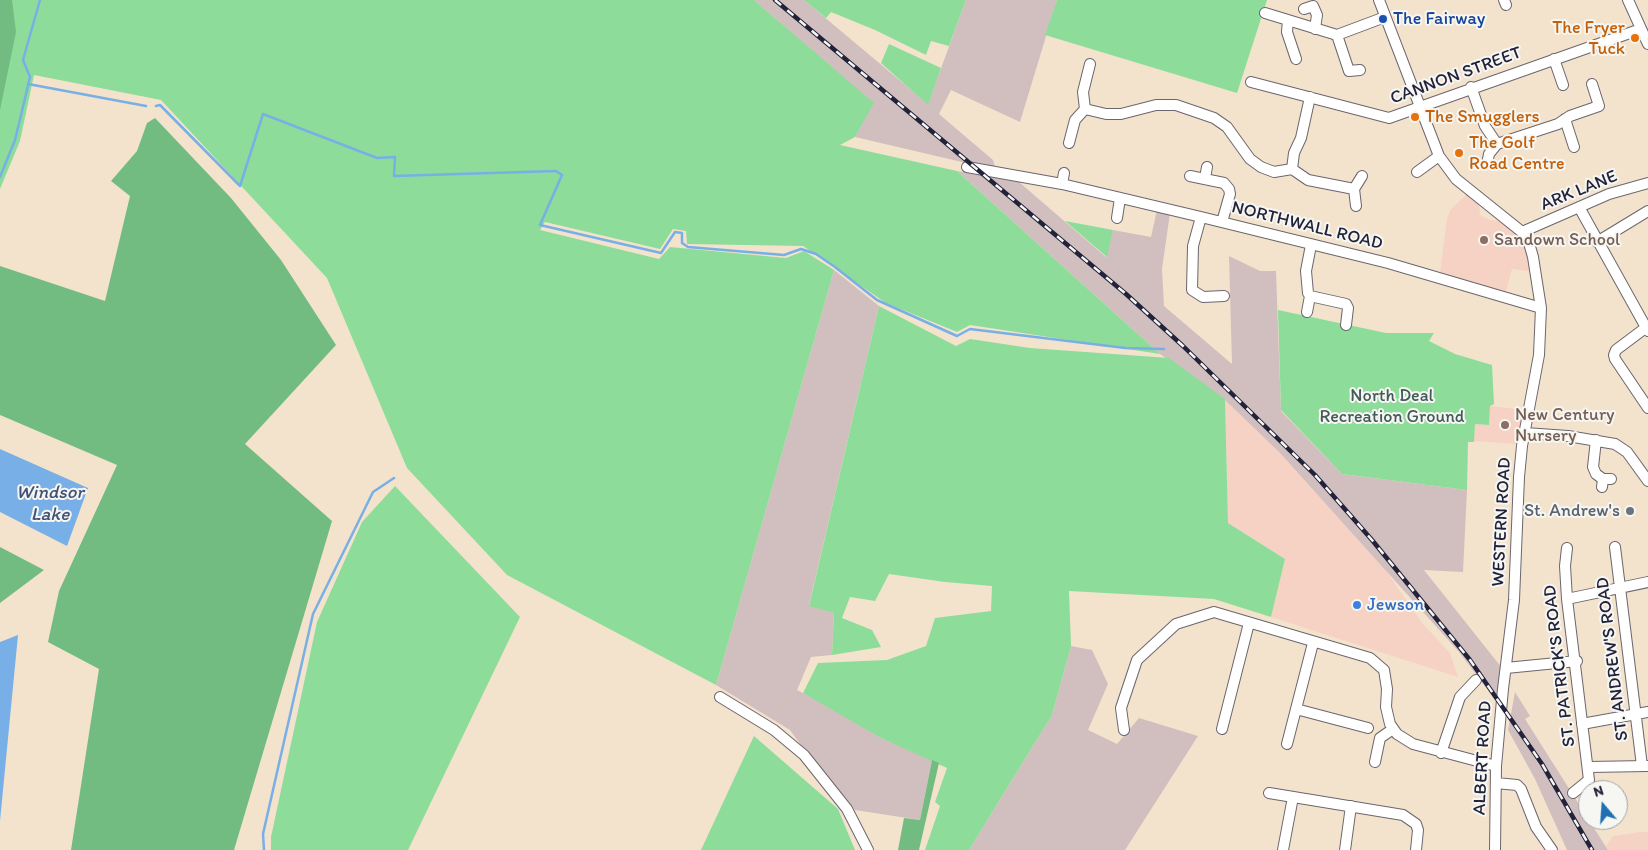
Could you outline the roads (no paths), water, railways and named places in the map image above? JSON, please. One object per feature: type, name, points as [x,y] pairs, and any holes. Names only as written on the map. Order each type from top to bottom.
[{"type":"street","points":[[1379,0],[1439,156],[1456,179],[1522,232]]},
{"type":"street","points":[[1628,0],[1648,44]]},
{"type":"street","points":[[1304,10],[1313,6],[1317,15],[1315,29]]},
{"type":"street","points":[[1265,13],[1337,35],[1385,17]]},
{"type":"street","points":[[1288,20],[1286,32],[1296,59]]},
{"type":"street","name":"CANNON STREET","points":[[1251,82],[1389,118],[1471,87],[1641,29]]},
{"type":"street","points":[[1337,35],[1349,71],[1360,70]]},
{"type":"street","points":[[1554,59],[1563,85]]},
{"type":"street","points":[[1073,137],[1075,120],[1084,109],[1085,70]]},
{"type":"street","points":[[1488,159],[1489,154],[1497,144],[1600,106],[1592,84]]},
{"type":"street","points":[[1471,87],[1484,126],[1497,144]]},
{"type":"street","points":[[1292,169],[1294,153],[1301,138],[1310,97]]},
{"type":"street","points":[[1084,109],[1106,114],[1121,114],[1155,101],[1176,105],[1214,118],[1227,127],[1250,159],[1261,166],[1274,172],[1292,169],[1308,180],[1354,189]]},
{"type":"street","points":[[1565,119],[1574,147]]},
{"type":"street","points":[[1417,172],[1439,156]]},
{"type":"street","name":"NORTHWALL ROAD","points":[[967,167],[1063,179],[1120,198],[1201,216],[1388,263],[1542,308]]},
{"type":"street","points":[[1205,178],[1207,167]]},
{"type":"street","points":[[1190,176],[1224,183],[1229,189],[1230,194],[1222,222]]},
{"type":"street","points":[[1356,206],[1354,189],[1362,176]]},
{"type":"street","name":"ARK LANE","points":[[1522,232],[1609,194],[1648,183]]},
{"type":"street","points":[[1117,218],[1120,198]]},
{"type":"street","points":[[1579,207],[1647,328],[1616,350],[1615,359],[1648,408]]},
{"type":"street","points":[[1598,242],[1648,211]]},
{"type":"street","points":[[1201,216],[1193,246],[1192,290],[1203,297],[1224,296]]},
{"type":"street","name":"WESTERN ROAD","points":[[1506,668],[1514,600],[1519,477],[1539,355],[1542,308],[1533,257],[1529,243],[1522,232]]},
{"type":"street","points":[[1307,312],[1310,296],[1306,271],[1311,245]]},
{"type":"street","points":[[1310,296],[1346,304],[1348,308],[1346,325]]},
{"type":"street","points":[[1525,433],[1596,440],[1616,444],[1627,452],[1648,481]]},
{"type":"street","points":[[1596,440],[1593,467],[1596,474],[1605,482]]},
{"type":"street","name":"ST. ANDREW'S ROAD","points":[[1616,547],[1636,714],[1645,766]]},
{"type":"street","name":"ST. PATRICK'S ROAD","points":[[1567,548],[1565,566],[1567,599],[1577,661],[1582,724],[1589,767],[1589,780],[1573,793]]},
{"type":"street","points":[[1567,599],[1648,582]]},
{"type":"street","points":[[1124,730],[1121,708],[1137,660],[1176,624],[1214,612],[1313,643],[1370,658],[1384,670],[1387,689],[1386,707],[1396,734],[1413,744],[1441,753],[1496,766]]},
{"type":"street","points":[[1222,729],[1249,623]]},
{"type":"street","points":[[1287,744],[1313,643]]},
{"type":"street","points":[[1506,668],[1577,661]]},
{"type":"street","name":"ALBERT ROAD","points":[[1495,850],[1496,766],[1506,668]]},
{"type":"street","points":[[1441,753],[1460,697],[1476,680]]},
{"type":"street","points":[[720,697],[774,730],[804,755],[847,809],[868,850]]},
{"type":"street","points":[[1296,709],[1368,728]]},
{"type":"street","points":[[1582,724],[1648,712]]},
{"type":"street","points":[[1375,762],[1380,738],[1393,729]]},
{"type":"street","points":[[1589,767],[1645,766]]},
{"type":"street","points":[[1496,783],[1509,783],[1520,789],[1536,827],[1552,850]]},
{"type":"street","points":[[1269,793],[1403,814],[1412,819],[1418,830],[1416,850]]},
{"type":"street","points":[[1283,850],[1293,797]]},
{"type":"street","points":[[1345,850],[1351,806]]},
{"type":"water","name":"Windsor Lake","points":[[0,449],[88,488],[67,546],[0,512]]},
{"type":"water","points":[[18,635],[0,821],[0,642]]},
{"type":"waterway","points":[[0,177],[15,140],[30,77],[23,60],[40,0]]},
{"type":"waterway","points":[[28,84],[146,106]]},
{"type":"waterway","points":[[156,106],[160,105],[240,186],[263,114],[377,158],[395,157],[394,176],[556,171],[562,175],[540,225],[661,253],[675,232],[682,233],[682,243],[688,247],[784,255],[801,249],[816,254],[877,300],[957,336],[970,329],[1125,348],[1164,349]]},
{"type":"waterway","points":[[264,850],[263,834],[313,614],[373,492],[394,478]]},
{"type":"railway","points":[[775,0],[1126,294],[1183,346],[1315,475],[1372,540],[1470,660],[1542,764],[1592,850]]},
{"type":"place","name":"The Fairway","points":[[1383,19]]},
{"type":"place","name":"The Fryer Tuck","points":[[1635,38]]},
{"type":"place","name":"The Smugglers","points":[[1415,117]]},
{"type":"place","name":"The Golf Road Centre","points":[[1459,153]]},
{"type":"place","name":"Sandown School","points":[[1484,240]]},
{"type":"place","name":"New Century Nursery","points":[[1505,425]]},
{"type":"place","name":"St. Andrew's","points":[[1630,511]]},
{"type":"place","name":"Jewson","points":[[1357,605]]},
{"type":"park label","name":"North Deal Recreation Ground","points":[[1392,406]]}]
